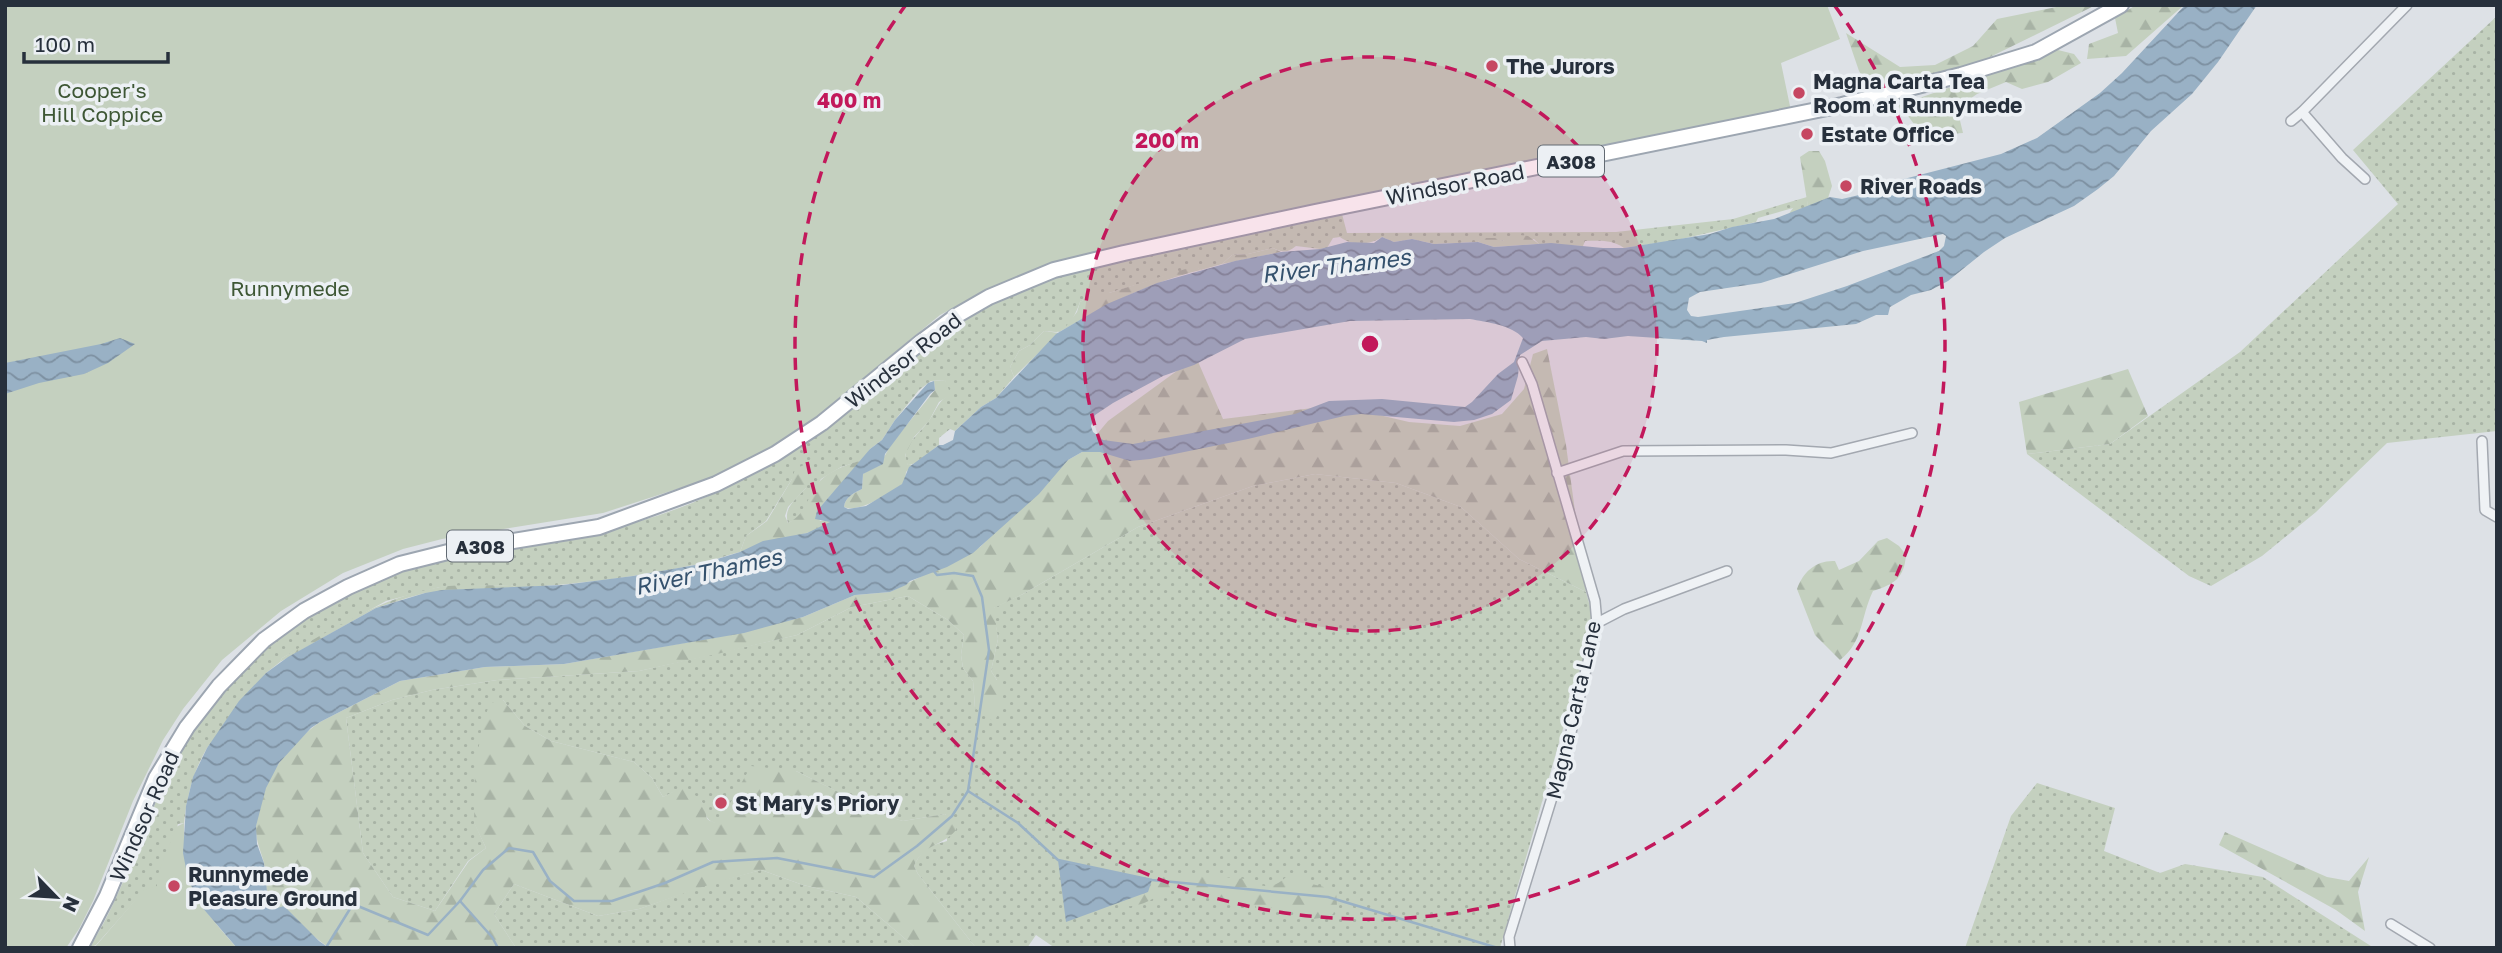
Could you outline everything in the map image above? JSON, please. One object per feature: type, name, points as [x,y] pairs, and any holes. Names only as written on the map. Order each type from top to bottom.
[{"type":"main road","name":"Windsor Road","points":[[80,948],[107,896],[156,778],[187,727],[219,686],[264,640],[304,611],[348,587],[400,564],[426,557],[599,527],[716,484],[775,454],[822,422],[956,316],[999,292],[1054,270],[1303,214],[1842,105],[1961,75],[2036,52],[2121,5]]},
{"type":"street","points":[[2291,121],[2407,5]]},
{"type":"street","points":[[2302,112],[2342,158],[2365,179]]},
{"type":"street","name":"Magna Carta Lane","points":[[1510,948],[1509,937],[1567,750],[1597,623],[1595,601],[1532,384],[1522,362]]},
{"type":"street","points":[[1557,473],[1623,451],[1786,450],[1831,453],[1912,433]]},
{"type":"street","points":[[2482,441],[2485,510],[2497,517]]},
{"type":"street","points":[[1597,623],[1624,609],[1727,571]]},
{"type":"street","points":[[2390,924],[2430,948]]},
{"type":"green space","name":"Runnymede","points":[[5,5],[1827,5],[1840,39],[1781,63],[1791,111],[1046,265],[991,288],[940,315],[809,423],[756,456],[708,479],[603,513],[442,539],[403,549],[343,573],[281,611],[222,660],[183,709],[163,740],[133,801],[93,901],[66,948],[5,948]]},
{"type":"green space","points":[[2066,5],[2096,5],[1986,59],[1872,93],[1859,71],[1846,33],[1900,67],[1935,65],[1973,46],[1997,19]]},
{"type":"green space","points":[[2136,5],[2184,5],[2126,56],[2087,59],[2089,44],[2118,33],[2115,18]]},
{"type":"green space","points":[[2497,16],[2497,431],[2387,443],[2316,512],[2262,556],[2211,586],[2189,576],[2027,454],[2110,444],[2240,352],[2398,204],[2353,150]]},
{"type":"green space","points":[[2058,50],[2074,54],[2081,63],[2048,82],[2022,89],[2006,82],[1977,94],[1957,108],[1963,133],[1923,136],[1908,116],[1901,113],[1899,105]]},
{"type":"green space","points":[[1809,151],[1819,151],[1825,161],[1832,186],[1828,198],[1808,207],[1800,157]]},
{"type":"green space","points":[[1807,197],[1808,207],[1788,215],[1793,208],[1758,218],[1756,222],[1677,240],[1624,248],[1600,241],[1585,241],[1583,246],[1539,244],[1534,239],[1508,241],[1488,238],[1478,242],[1434,244],[1412,239],[1394,242],[1382,237],[1361,243],[1340,237],[1333,238],[1327,248],[1296,246],[1285,252],[1273,248],[1232,255],[1222,264],[1201,270],[1195,267],[1109,293],[1095,294],[1080,302],[1073,318],[1064,329],[1058,332],[1044,331],[1030,345],[1019,351],[1010,367],[1014,377],[996,398],[981,407],[955,431],[950,429],[939,438],[939,445],[921,460],[908,465],[908,448],[947,396],[945,380],[931,381],[919,390],[882,440],[870,449],[863,460],[841,467],[821,479],[799,518],[788,523],[789,508],[806,488],[792,479],[766,521],[746,536],[740,552],[699,564],[631,576],[517,588],[511,585],[440,587],[386,601],[282,658],[266,673],[202,757],[191,784],[184,823],[178,824],[157,887],[144,891],[96,945],[90,947],[119,891],[169,773],[201,718],[247,665],[304,619],[368,583],[434,560],[615,528],[703,499],[815,437],[949,329],[977,311],[1023,289],[1086,266],[1342,214],[1347,233],[1616,232],[1733,219]]},
{"type":"green space","points":[[1520,235],[1528,236],[1539,244],[1494,247],[1478,242],[1483,238],[1503,241]]},
{"type":"green space","points":[[1273,248],[1281,252],[1222,264],[1232,255]]},
{"type":"green space","points":[[1195,266],[1201,270],[1130,295],[1063,330],[1077,312],[1080,302],[1095,293],[1109,293]]},
{"type":"green space","points":[[1044,331],[1059,333],[1014,377],[1010,367],[1019,351],[1030,345]]},
{"type":"green space","points":[[1547,349],[1566,445],[1586,592],[1519,559],[1461,507],[1396,483],[1315,474],[1253,486],[1138,527],[994,608],[998,639],[991,671],[1000,685],[1003,702],[994,722],[975,708],[973,681],[963,668],[961,655],[964,635],[948,620],[908,596],[852,607],[797,635],[639,671],[497,680],[432,690],[392,700],[346,718],[363,853],[393,897],[435,911],[469,861],[486,848],[474,823],[475,773],[482,725],[490,703],[503,700],[525,726],[551,741],[634,762],[652,778],[663,797],[682,787],[688,790],[702,802],[709,821],[719,823],[751,766],[796,771],[889,817],[903,821],[945,814],[956,819],[956,830],[923,853],[914,866],[976,948],[916,948],[856,897],[803,885],[761,870],[639,909],[598,916],[514,884],[494,914],[516,948],[329,948],[268,901],[265,868],[257,841],[256,826],[262,796],[276,767],[296,742],[320,722],[400,681],[485,667],[564,664],[718,637],[803,617],[855,595],[890,592],[980,547],[1068,460],[1082,452],[1108,421],[1196,357],[1223,419],[1337,405],[1409,422],[1460,426],[1502,414],[1524,389],[1533,354]]},
{"type":"green space","points":[[2128,369],[2148,416],[2110,444],[2027,454],[2019,402]]},
{"type":"green space","points":[[945,380],[949,390],[947,397],[939,402],[929,421],[914,437],[905,455],[908,465],[913,465],[906,472],[905,482],[866,505],[844,507],[848,498],[862,489],[863,474],[879,466],[892,443],[935,390],[934,381]]},
{"type":"green space","points":[[863,460],[817,511],[820,521],[828,520],[830,523],[817,530],[740,552],[746,536],[767,521],[795,469],[804,465],[814,469],[806,488],[788,507],[785,516],[788,523],[800,514],[813,490],[826,475]]},
{"type":"green space","points":[[1315,474],[1396,483],[1461,507],[1519,559],[1586,592],[1594,621],[1500,948],[1055,948],[1036,935],[1027,948],[976,948],[914,866],[927,849],[947,841],[946,814],[903,821],[888,817],[796,771],[719,824],[714,823],[705,814],[702,802],[682,788],[663,797],[652,778],[634,762],[551,741],[525,726],[503,700],[474,822],[486,848],[468,861],[435,911],[393,897],[363,853],[346,718],[392,700],[432,690],[497,680],[639,671],[797,635],[852,607],[908,596],[948,620],[964,635],[961,655],[963,668],[973,681],[975,708],[997,680],[991,671],[998,639],[993,608],[1023,594],[1138,527],[1253,486]]},
{"type":"green space","points":[[1887,538],[1906,555],[1903,570],[1892,583],[1873,591],[1858,637],[1840,660],[1815,635],[1797,589],[1803,577],[1816,565],[1835,561],[1839,570],[1859,561],[1878,541]]},
{"type":"green space","points":[[511,585],[517,588],[425,593],[376,608],[280,662],[282,658],[339,625],[378,606],[398,598],[440,587]]},
{"type":"green space","points":[[2037,783],[2115,808],[2104,851],[2160,873],[2185,864],[2263,877],[2374,948],[1965,948],[2011,816]]},
{"type":"green space","name":"Runnymede Pleasure Ground","points":[[184,823],[186,863],[195,892],[202,905],[237,948],[94,948],[144,890],[157,886],[157,877],[176,827]]},
{"type":"green space","points":[[2225,832],[2327,877],[2349,881],[2369,857],[2358,892],[2365,931],[2336,910],[2219,845]]},
{"type":"green space","points":[[761,870],[803,885],[856,897],[916,948],[516,948],[494,914],[514,884],[598,916],[639,909],[711,883]]},
{"type":"green space","points":[[1171,873],[1247,879],[1258,885],[1269,886],[1288,875],[1301,875],[1308,883],[1336,890],[1337,906],[1333,914],[1312,919],[1283,908],[1274,907],[1258,912],[1255,905],[1221,899],[1216,901],[1210,893],[1181,890],[1166,892],[1141,904],[1125,906],[1123,901],[1148,892],[1155,875]]},
{"type":"water","name":"River Thames","points":[[2185,5],[2257,5],[2218,62],[2192,94],[2151,131],[2114,176],[2074,206],[2005,238],[1948,281],[1931,290],[1911,295],[1890,307],[1888,315],[1876,315],[1856,324],[1724,337],[1707,340],[1707,343],[1628,336],[1542,341],[1520,355],[1518,376],[1511,400],[1492,414],[1474,420],[1454,422],[1361,414],[1150,459],[1130,461],[1100,452],[1082,452],[1068,460],[1039,494],[973,553],[890,592],[855,595],[803,617],[744,633],[564,664],[485,667],[400,681],[320,722],[311,728],[279,763],[266,788],[256,826],[268,901],[277,908],[284,906],[329,948],[237,948],[201,906],[188,879],[183,853],[186,806],[193,777],[207,748],[239,701],[266,673],[288,657],[376,608],[442,590],[563,585],[633,576],[701,564],[740,552],[763,541],[807,533],[830,522],[815,519],[817,511],[870,449],[882,440],[895,420],[928,383],[934,381],[935,390],[885,454],[883,464],[863,474],[862,489],[848,498],[844,507],[848,509],[866,506],[902,484],[909,467],[939,445],[953,440],[955,431],[981,407],[996,398],[1056,334],[1107,304],[1157,283],[1235,261],[1281,252],[1320,249],[1347,242],[1374,243],[1382,237],[1394,242],[1412,239],[1434,244],[1478,242],[1494,247],[1551,243],[1624,248],[1710,234],[1774,219],[1830,197],[1842,199],[1893,187],[1894,182],[1900,180],[2001,154],[2037,138],[2100,93]],"holes":[[[1943,234],[1946,236],[1944,246],[1939,251],[1795,303],[1698,317],[1691,316],[1687,310],[1689,298],[1700,292],[1761,283],[1863,251]],[[1470,319],[1506,327],[1523,338],[1514,362],[1465,407],[1382,399],[1329,401],[1295,414],[1133,444],[1103,440],[1093,432],[1091,426],[1095,415],[1113,403],[1163,376],[1194,365],[1245,339],[1350,321]]]},
{"type":"water","points":[[120,338],[135,344],[108,363],[84,374],[39,383],[5,394],[5,363]]},
{"type":"water","points":[[1058,860],[1152,880],[1148,892],[1066,922]]},
{"type":"waterway","points":[[933,570],[937,575],[954,573],[973,576],[982,597],[989,650],[968,791],[1018,823],[1058,860],[1152,880],[1328,897],[1498,948]]},
{"type":"waterway","points":[[327,946],[353,904],[428,935],[460,901],[483,870],[509,848],[533,852],[550,881],[574,901],[612,901],[665,883],[713,862],[777,858],[874,877],[952,816],[968,791]]},
{"type":"waterway","points":[[460,901],[492,937],[498,948]]},
{"type":"place","name":"The Jurors","points":[[1492,66]]},
{"type":"place","name":"Magna Carta Tea Room at Runnymede","points":[[1799,93]]},
{"type":"place","name":"Estate Office","points":[[1807,134]]},
{"type":"place","name":"River Roads","points":[[1846,186]]},
{"type":"place","name":"St Mary's Priory","points":[[721,803]]},
{"type":"place","name":"Runnymede Pleasure Ground","points":[[174,886]]},
{"type":"park label","name":"Cooper's Hill Coppice","points":[[102,102]]}]
